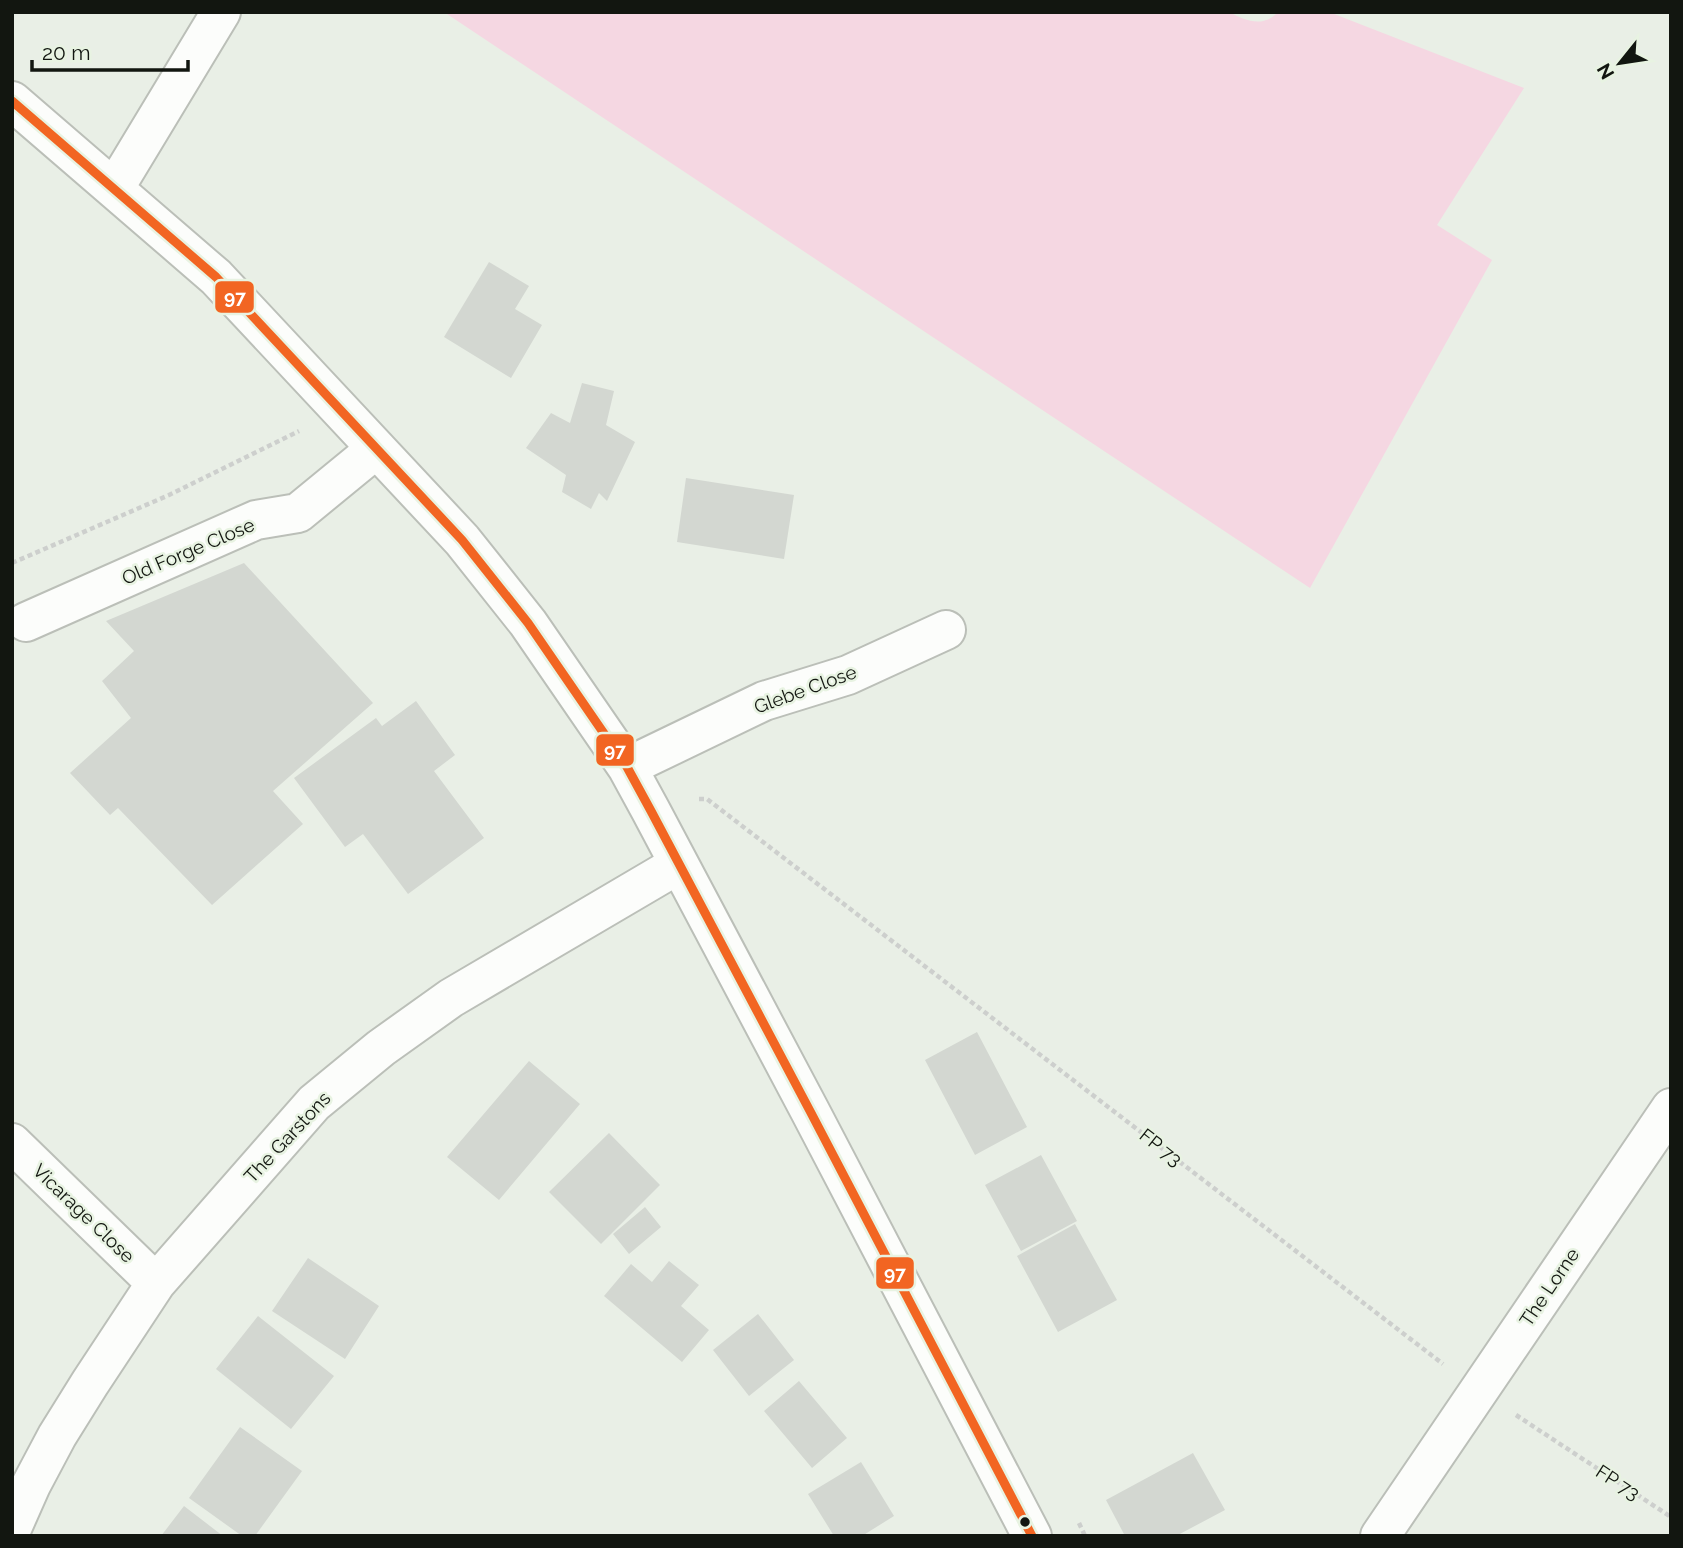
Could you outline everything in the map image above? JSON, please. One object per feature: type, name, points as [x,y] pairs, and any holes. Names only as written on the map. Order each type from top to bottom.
[{"type":"street","points":[[114,189],[221,12]]},
{"type":"street","points":[[12,101],[216,277],[462,540],[528,623],[627,768],[651,811],[1032,1536]]},
{"type":"street","name":"Old Forge Close","points":[[26,622],[256,520],[298,513],[376,449]]},
{"type":"street","name":"Glebe Close","points":[[627,768],[764,701],[848,675],[946,630]]},
{"type":"street","name":"The Garstons","points":[[12,1528],[57,1436],[156,1283],[314,1103],[381,1048],[451,998],[679,864]]},
{"type":"street","name":"The Lorne","points":[[1380,1536],[1671,1108]]},
{"type":"street","name":"Vicarage Close","points":[[12,1143],[156,1283]]},
{"type":"path","points":[[12,563],[169,495],[341,411]]},
{"type":"path","name":"FP 73","points":[[651,811],[677,800],[707,799],[1479,1391],[1671,1517]]},
{"type":"shaded area","points":[[444,12],[1229,12],[1248,20],[1260,21],[1278,12],[1329,12],[1524,88],[1437,225],[1492,260],[1310,588]]},
{"type":"building","points":[[489,262],[529,286],[515,309],[542,325],[511,378],[444,337]]},
{"type":"building","points":[[582,383],[614,391],[606,425],[635,442],[607,501],[599,493],[591,509],[562,492],[566,475],[526,448],[551,413],[570,423]]},
{"type":"building","points":[[686,478],[794,495],[784,559],[677,542]]},
{"type":"building","points":[[244,563],[373,703],[273,791],[303,824],[212,905],[118,808],[110,815],[70,773],[131,718],[102,681],[134,651],[106,621]]},
{"type":"building","points":[[416,701],[455,755],[434,771],[484,838],[408,894],[363,834],[345,847],[294,778],[376,718],[382,726]]},
{"type":"building","points":[[977,1032],[1027,1127],[975,1155],[925,1060]]},
{"type":"building","points":[[529,1061],[580,1104],[499,1200],[447,1157]]},
{"type":"building","points":[[609,1133],[660,1185],[601,1244],[549,1192]]},
{"type":"building","points":[[1041,1155],[1077,1221],[1021,1251],[985,1185]]},
{"type":"building","points":[[645,1207],[661,1227],[629,1254],[613,1234]]},
{"type":"building","points":[[1075,1224],[1117,1300],[1058,1332],[1017,1256]]},
{"type":"building","points":[[308,1258],[379,1306],[345,1359],[272,1311]]},
{"type":"building","points":[[669,1261],[699,1285],[681,1306],[709,1330],[682,1362],[604,1296],[631,1264],[652,1282]]},
{"type":"building","points":[[758,1314],[794,1360],[749,1396],[713,1350]]},
{"type":"building","points":[[258,1316],[334,1376],[291,1429],[216,1369]]},
{"type":"building","points":[[799,1381],[847,1438],[812,1468],[764,1411]]},
{"type":"building","points":[[240,1427],[302,1471],[255,1536],[242,1536],[189,1498]]},
{"type":"building","points":[[1193,1453],[1225,1510],[1176,1536],[1125,1536],[1106,1500]]},
{"type":"building","points":[[861,1462],[894,1516],[862,1536],[834,1536],[808,1494]]},
{"type":"building","points":[[184,1506],[223,1536],[161,1536]]},
{"type":"transit line","name":"97","points":[[12,101],[216,277],[462,540],[528,623],[627,767],[1032,1536]]}]
